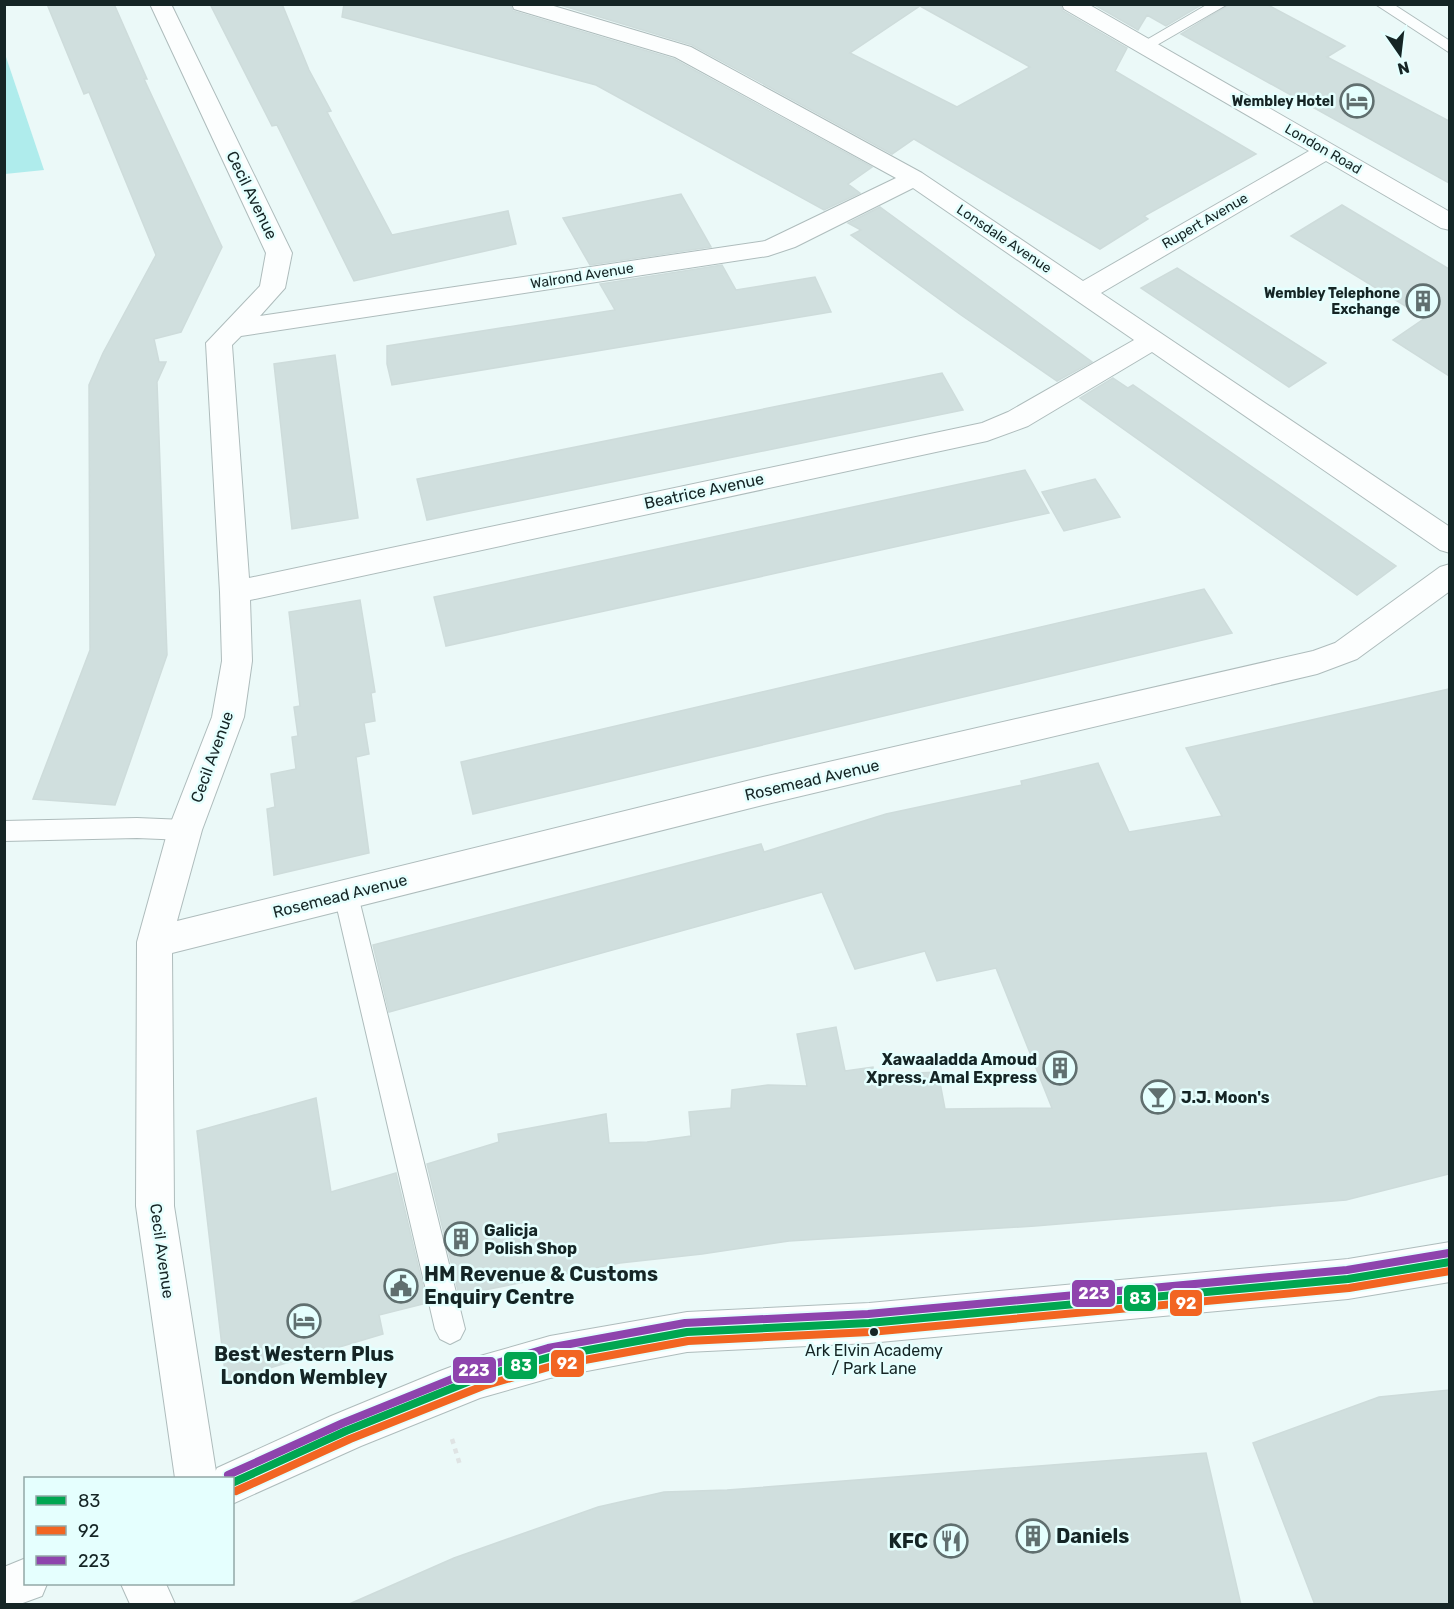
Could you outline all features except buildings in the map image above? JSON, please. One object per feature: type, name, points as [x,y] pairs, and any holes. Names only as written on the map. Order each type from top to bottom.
[{"type":"street","name":"Cecil Avenue","points":[[160,4],[279,254],[272,288],[219,343],[235,592],[237,661],[228,717],[185,830],[154,942],[155,1206],[196,1477]]},
{"type":"street","name":"Lonsdale Avenue","points":[[522,4],[683,52],[914,178],[1449,542]]},
{"type":"street","name":"London Road","points":[[1072,4],[1449,223]]},
{"type":"street","name":"Rupert Avenue","points":[[1083,292],[1327,151]]},
{"type":"street","name":"Walrond Avenue","points":[[235,328],[768,248],[786,242],[914,178]]},
{"type":"street","name":"Beatrice Avenue","points":[[235,592],[987,431],[1018,419],[1154,340]]},
{"type":"street","name":"Rosemead Avenue","points":[[154,942],[763,791],[1317,662],[1346,651],[1449,575]]},
{"type":"street","points":[[234,1482],[346,1431],[480,1377],[562,1355],[687,1332],[869,1323],[1348,1279],[1449,1262]]},
{"type":"street","points":[[4,1589],[24,1581]]},
{"type":"street","points":[[143,1585],[153,1605]]},
{"type":"lane","points":[[1144,46],[1221,4]]},
{"type":"lane","points":[[1382,4],[1449,48]]},
{"type":"lane","points":[[4,831],[137,828],[185,830]]},
{"type":"lane","points":[[346,895],[450,1329]]},
{"type":"path","points":[[452,1440],[460,1466]]},
{"type":"shaded area","points":[[5,54],[44,170],[5,174]]},
{"type":"transit line","name":"223","points":[[228,1475],[343,1423],[477,1369],[548,1348],[685,1323],[868,1314],[1347,1270],[1449,1253]]},
{"type":"transit line","name":"83","points":[[234,1482],[346,1431],[480,1377],[550,1357],[687,1332],[869,1323],[1348,1279],[1450,1262]]},
{"type":"transit line","name":"92","points":[[236,1491],[350,1439],[483,1386],[552,1366],[688,1341],[870,1332],[1349,1288],[1450,1271]]},
{"type":"place","name":"Wembley Hotel","points":[[1357,101]]},
{"type":"place","name":"Wembley Telephone Exchange","points":[[1423,301]]},
{"type":"place","name":"Xawaaladda Amoud Xpress, Amal Express","points":[[1060,1068]]},
{"type":"place","name":"J.J. Moon's","points":[[1158,1097]]},
{"type":"place","name":"Galicja Polish Shop","points":[[461,1239]]},
{"type":"place","name":"HM Revenue & Customs Enquiry Centre","points":[[401,1286]]},
{"type":"place","name":"Best Western Plus London Wembley","points":[[304,1321]]},
{"type":"place","name":"Ark Elvin Academy / Park Lane","points":[[874,1332]]},
{"type":"place","name":"Daniels","points":[[1033,1536]]},
{"type":"place","name":"KFC","points":[[951,1541]]}]
